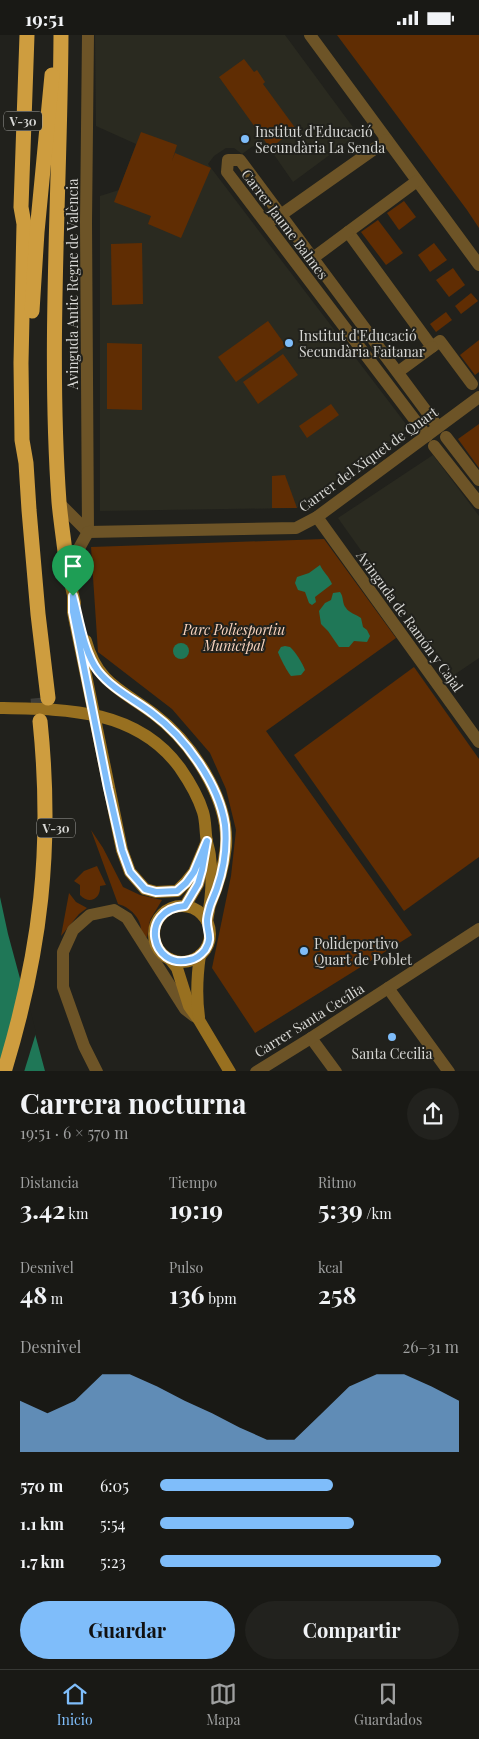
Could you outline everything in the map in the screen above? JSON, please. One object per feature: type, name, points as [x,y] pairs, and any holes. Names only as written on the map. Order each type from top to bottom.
[{"type":"highway","name":"V-30","points":[[27,35],[21,207],[24,224],[21,397],[22,440],[26,463],[36,595],[38,701]]},
{"type":"highway","points":[[26,463],[36,242],[54,35]]},
{"type":"highway","points":[[61,35],[54,409],[59,503],[67,570]]},
{"type":"highway","points":[[21,207],[18,224],[16,313],[16,439],[27,607],[38,701]]},
{"type":"highway","points":[[14,1071],[32,1012],[43,932],[46,833],[45,722]]},
{"type":"highway","points":[[4,1071],[19,1025],[43,932]]},
{"type":"main road","points":[[67,570],[89,655],[98,671],[116,687],[154,714],[186,745],[210,782],[219,803],[225,824],[226,845],[217,889],[210,905]]},
{"type":"main road","points":[[73,596],[73,612],[108,788],[122,850],[130,872],[145,889],[156,892],[177,891],[194,872],[207,841]]},
{"type":"main road","points":[[1,708],[38,701],[119,721],[138,730],[158,744],[181,770],[197,797],[203,812],[210,857],[210,905],[207,921],[210,934],[209,942],[200,955],[197,978],[199,1020]]},
{"type":"main road","points":[[185,906],[198,884],[207,841]]},
{"type":"main road","points":[[200,955],[186,961],[170,959],[163,955],[155,942],[154,933],[160,916],[167,910],[176,907],[185,906],[200,912],[207,921]]},
{"type":"main road","points":[[170,959],[177,969],[189,1006],[230,1071]]},
{"type":"street","name":"Avinguda Antic Regne de València","points":[[88,35],[86,222],[88,532]]},
{"type":"street","points":[[310,35],[479,265]]},
{"type":"street","points":[[267,225],[280,214],[387,141]]},
{"type":"street","name":"Carrer Jaume Balmes","points":[[479,480],[240,160],[228,160],[227,172],[479,503]]},
{"type":"street","points":[[313,258],[417,181]]},
{"type":"street","points":[[348,231],[432,347]]},
{"type":"street","points":[[398,373],[440,341],[472,384]]},
{"type":"street","name":"Carrer del Xiquet de Quart","points":[[88,532],[296,528],[317,517],[430,441],[479,397]]},
{"type":"street","points":[[59,503],[88,532],[67,570]]},
{"type":"street","name":"Avinguda de Ramón y Cajal","points":[[317,517],[479,741]]},
{"type":"street","points":[[97,1071],[84,1046],[63,987],[63,952],[73,930],[90,915],[114,910],[127,918],[185,1009],[199,1020]]},
{"type":"street","name":"Carrer Santa Cecília","points":[[256,1071],[311,1038],[479,929]]},
{"type":"street","points":[[141,941],[155,942]]},
{"type":"street","points":[[388,988],[449,1071]]},
{"type":"street","points":[[311,1038],[336,1071]]},
{"type":"shaded area","points":[[95,35],[285,35],[358,134],[293,182],[268,146],[253,146],[242,154],[234,148],[226,148],[214,156],[208,164],[409,428],[297,508],[100,511],[100,196],[119,190],[136,144],[96,126]]},
{"type":"shaded area","points":[[433,455],[479,516],[479,658],[451,677],[338,518]]},
{"type":"shaded area","points":[[320,565],[332,584],[315,597],[316,602],[312,605],[309,603],[305,592],[298,590],[295,583],[297,577],[309,573]]},
{"type":"shaded area","points":[[340,592],[347,610],[361,618],[363,627],[370,636],[367,642],[354,641],[349,647],[339,647],[321,624],[319,611],[325,603],[331,600],[333,593]]},
{"type":"shaded area","points":[[178,643],[184,643],[189,648],[187,657],[178,659],[173,654],[173,648]]},
{"type":"shaded area","points":[[285,646],[292,649],[303,664],[305,670],[301,675],[291,676],[284,664],[278,652],[281,647]]},
{"type":"shaded area","points":[[0,897],[8,934],[45,1071],[0,1071]]},
{"type":"green space","points":[[337,35],[479,35],[479,228],[467,210]]},
{"type":"green space","points":[[244,59],[254,72],[257,70],[265,82],[263,84],[296,129],[270,148],[219,77]]},
{"type":"green space","points":[[141,132],[177,145],[172,161],[175,153],[211,168],[181,238],[148,224],[151,216],[114,202]]},
{"type":"green space","points":[[404,201],[416,217],[399,230],[387,213]]},
{"type":"green space","points":[[378,220],[403,253],[386,265],[361,232]]},
{"type":"green space","points":[[142,243],[143,304],[112,305],[111,244]]},
{"type":"green space","points":[[434,243],[447,260],[430,272],[418,255]]},
{"type":"green space","points":[[453,268],[465,285],[449,297],[436,280]]},
{"type":"green space","points":[[471,293],[478,301],[461,314],[455,306]]},
{"type":"green space","points":[[446,312],[452,320],[436,332],[430,324]]},
{"type":"green space","points":[[268,321],[286,346],[236,382],[218,357]]},
{"type":"green space","points":[[479,340],[479,372],[475,375],[460,355]]},
{"type":"green space","points":[[107,343],[142,344],[142,410],[107,409]]},
{"type":"green space","points":[[283,354],[298,375],[258,404],[243,382]]},
{"type":"green space","points":[[331,404],[339,415],[307,438],[299,426]]},
{"type":"green space","points":[[479,424],[479,468],[458,439]]},
{"type":"green space","points":[[285,475],[297,508],[272,508],[272,476]]},
{"type":"green space","name":"Parc Poliesportiu Municipal","points":[[324,539],[396,638],[266,731],[412,935],[255,1033],[212,968],[231,876],[236,830],[226,789],[210,753],[172,709],[98,652],[91,547]]},
{"type":"green space","points":[[414,667],[479,759],[479,857],[404,911],[294,755]]},
{"type":"green space","points":[[91,830],[103,848],[123,887],[140,895],[162,900],[150,920],[147,938],[141,931],[140,922],[134,914],[118,904]]},
{"type":"green space","points":[[97,866],[106,885],[100,886],[99,894],[94,899],[87,900],[80,895],[80,885],[74,881],[84,871]]},
{"type":"green space","points":[[69,893],[76,902],[87,908],[79,914],[61,936]]},
{"type":"pier","points":[[23,981],[36,1033],[24,1071],[0,1071]]},
{"type":"tunnel","points":[[38,698],[40,721]]},
{"type":"place","name":"Institut d'Educació Secundària La Senda","points":[[245,139]]},
{"type":"place","name":"Institut d'Educació Secundària Faitanar","points":[[289,343]]},
{"type":"place","name":"Polideportivo Quart de Poblet","points":[[304,951]]},
{"type":"place","name":"Santa Cecilia","points":[[392,1037]]},
{"type":"route","points":[[73,596],[89,655],[98,671],[116,687],[154,714],[186,745],[210,782],[219,803],[225,824],[226,845],[223,865],[217,889],[210,905],[207,921],[210,934],[209,942],[206,949],[193,959],[177,961],[163,955],[155,942],[154,933],[160,916],[167,910],[185,906],[198,884],[207,841],[194,872],[177,891],[156,892],[145,889],[137,883],[130,872],[122,850],[108,788],[73,612],[73,596]]}]
